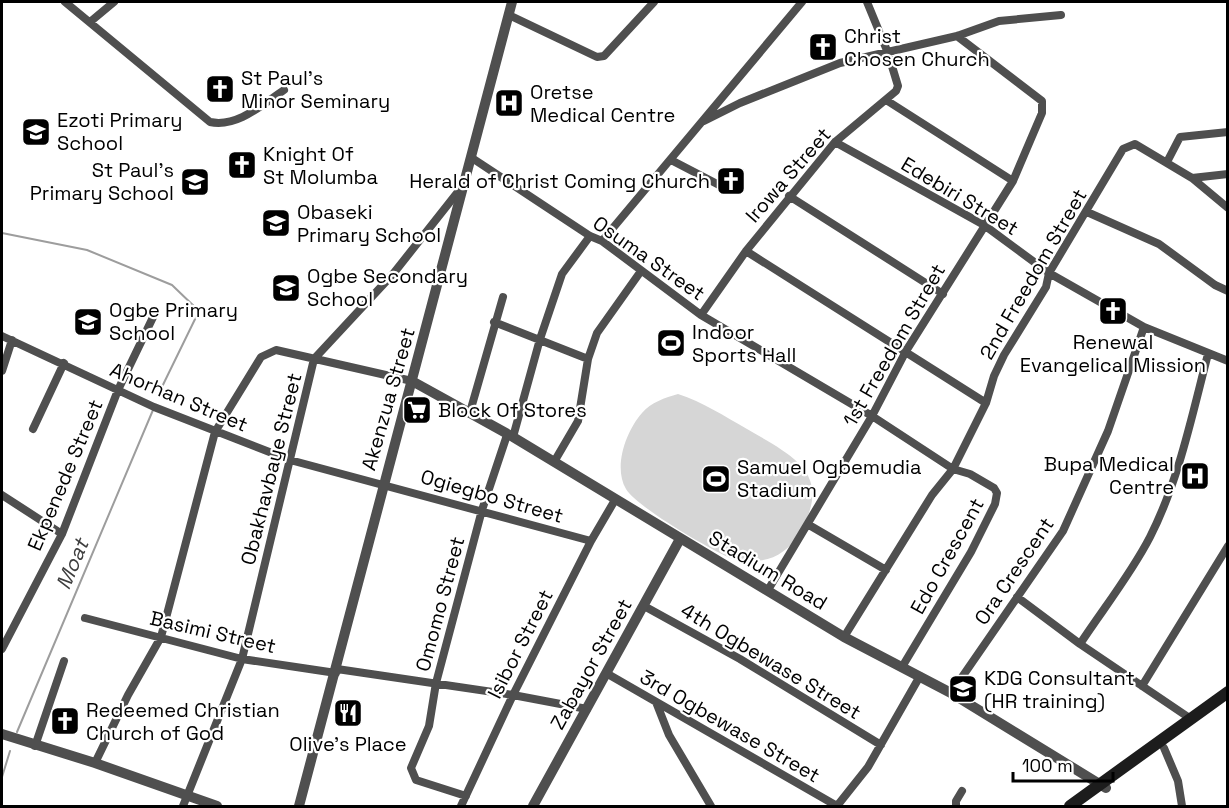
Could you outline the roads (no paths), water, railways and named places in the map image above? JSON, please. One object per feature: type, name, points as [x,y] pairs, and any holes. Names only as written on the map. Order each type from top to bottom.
[{"type":"main road","points":[[1082,807],[1104,786],[1227,692]]},
{"type":"main road","points":[[1070,807],[1164,748],[1227,702]]},
{"type":"street","points":[[65,2],[202,118],[220,124],[237,120],[284,90]]},
{"type":"street","points":[[90,22],[114,2]]},
{"type":"street","name":"Akenzua Street","points":[[299,807],[512,2]]},
{"type":"street","points":[[509,15],[597,57],[604,56],[654,2]]},
{"type":"street","points":[[602,241],[802,2]]},
{"type":"street","points":[[867,2],[888,53],[898,86],[886,100],[1013,181]]},
{"type":"street","points":[[704,121],[741,103],[840,63],[957,36],[999,21],[1061,15]]},
{"type":"street","name":"1st Freedom Street","points":[[768,590],[809,525],[872,416],[906,351],[1013,181],[1042,113],[1042,101],[957,36]]},
{"type":"street","points":[[727,93],[741,103]]},
{"type":"street","name":"Irowa Street","points":[[701,315],[746,250],[835,142],[886,100]]},
{"type":"street","points":[[1227,132],[1180,137],[1167,162],[1192,178],[1227,208]]},
{"type":"street","name":"Edebiri Street","points":[[835,142],[984,225],[1049,273],[1144,327],[1227,361]]},
{"type":"street","name":"2nd Freedom Street","points":[[844,637],[932,495],[953,468],[986,403],[999,365],[1046,287],[1049,273],[1088,212],[1123,148],[1135,144],[1167,162]]},
{"type":"street","name":"Osuma Street","points":[[472,158],[590,236],[602,241],[701,315],[872,416]]},
{"type":"street","points":[[671,160],[721,186]]},
{"type":"street","points":[[1192,178],[1227,174]]},
{"type":"street","name":"Obakhavbaye Street","points":[[185,801],[242,659],[314,360],[393,274],[466,182]]},
{"type":"street","points":[[789,196],[943,294]]},
{"type":"street","points":[[1088,212],[1159,244],[1215,285],[1227,291]]},
{"type":"street","name":"Omomo Street","points":[[466,796],[416,780],[411,768],[429,726],[436,683],[483,510],[510,436],[540,339],[562,274],[590,236]]},
{"type":"street","points":[[746,250],[986,403]]},
{"type":"street","points":[[554,462],[578,421],[588,359],[597,333],[640,271]]},
{"type":"street","points":[[470,412],[503,297]]},
{"type":"street","name":"Ekpenede Street","points":[[2,649],[62,534],[118,390],[156,311]]},
{"type":"street","points":[[494,322],[588,359]]},
{"type":"street","name":"Ora Crescent","points":[[951,693],[1063,531],[1086,485],[1144,327]]},
{"type":"street","name":"Ahorhan Street","points":[[2,336],[215,432],[290,460],[383,483]]},
{"type":"street","points":[[2,371],[12,340]]},
{"type":"street","points":[[95,763],[128,696],[161,637],[215,432],[261,357],[276,350],[412,381]]},
{"type":"street","points":[[1080,644],[1145,546],[1158,520],[1172,486],[1208,354]]},
{"type":"street","points":[[33,429],[64,363]]},
{"type":"street","name":"Stadium Road","points":[[412,381],[470,412],[844,637],[951,693],[1104,786]]},
{"type":"street","name":"Edo Crescent","points":[[872,416],[953,468],[970,474],[994,489],[997,498],[971,552],[902,667]]},
{"type":"street","name":"Ogiegbo Street","points":[[383,483],[591,541]]},
{"type":"street","points":[[2,495],[62,534]]},
{"type":"street","name":"Isibor Street","points":[[461,807],[513,695],[591,541],[615,500]]},
{"type":"street","points":[[809,525],[886,570]]},
{"type":"street","name":"Zabayor Street","points":[[533,807],[680,539]]},
{"type":"street","points":[[1142,686],[1227,546]]},
{"type":"street","points":[[1017,597],[1080,644],[1191,719]]},
{"type":"street","name":"4th Ogbewase Street","points":[[644,606],[740,659],[881,745]]},
{"type":"street","name":"Basimi Street","points":[[85,618],[242,659],[436,683],[588,709]]},
{"type":"street","points":[[36,746],[64,661]]},
{"type":"street","name":"3rd Ogbewase Street","points":[[606,673],[837,807]]},
{"type":"street","points":[[837,807],[868,767],[920,676]]},
{"type":"street","points":[[656,702],[669,735],[711,807]]},
{"type":"street","points":[[2,734],[95,763],[185,801],[217,807]]},
{"type":"street","points":[[1164,748],[1178,781],[1182,807]]},
{"type":"street","points":[[956,807],[956,801],[962,790]]},
{"type":"waterway","name":"Moat","points":[[2,233],[87,250],[172,285],[199,311],[158,395]]},
{"type":"waterway","name":"Moat","points":[[17,732],[153,410]]},
{"type":"waterway","name":"Moat","points":[[2,777],[10,751]]},
{"type":"place","name":"Christ Chosen Church","points":[[823,47]]},
{"type":"place","name":"St Paul's Minor Seminary","points":[[220,89]]},
{"type":"place","name":"Oretse Medical Centre","points":[[509,103]]},
{"type":"place","name":"Ezoti Primary School","points":[[36,132]]},
{"type":"place","name":"Knight Of St Molumba","points":[[242,165]]},
{"type":"place","name":"Herald of Christ Coming Church","points":[[731,181]]},
{"type":"place","name":"St Paul's Primary School","points":[[195,182]]},
{"type":"place","name":"Obaseki Primary School","points":[[276,223]]},
{"type":"place","name":"Ogbe Secondary School","points":[[286,288]]},
{"type":"place","name":"Renewal Evangelical Mission","points":[[1113,311]]},
{"type":"place","name":"Ogbe Primary School","points":[[88,322]]},
{"type":"place","name":"Indoor Sports Hall","points":[[671,343]]},
{"type":"place","name":"Block Of Stores","points":[[417,410]]},
{"type":"place","name":"Bupa Medical Centre","points":[[1195,476]]},
{"type":"place","name":"Samuel Ogbemudia Stadium","points":[[716,479]]},
{"type":"place","name":"KDG Consultant (HR training)","points":[[963,689]]},
{"type":"place","name":"Olive's Place","points":[[348,713]]},
{"type":"place","name":"Redeemed Christian Church of God","points":[[65,721]]}]
